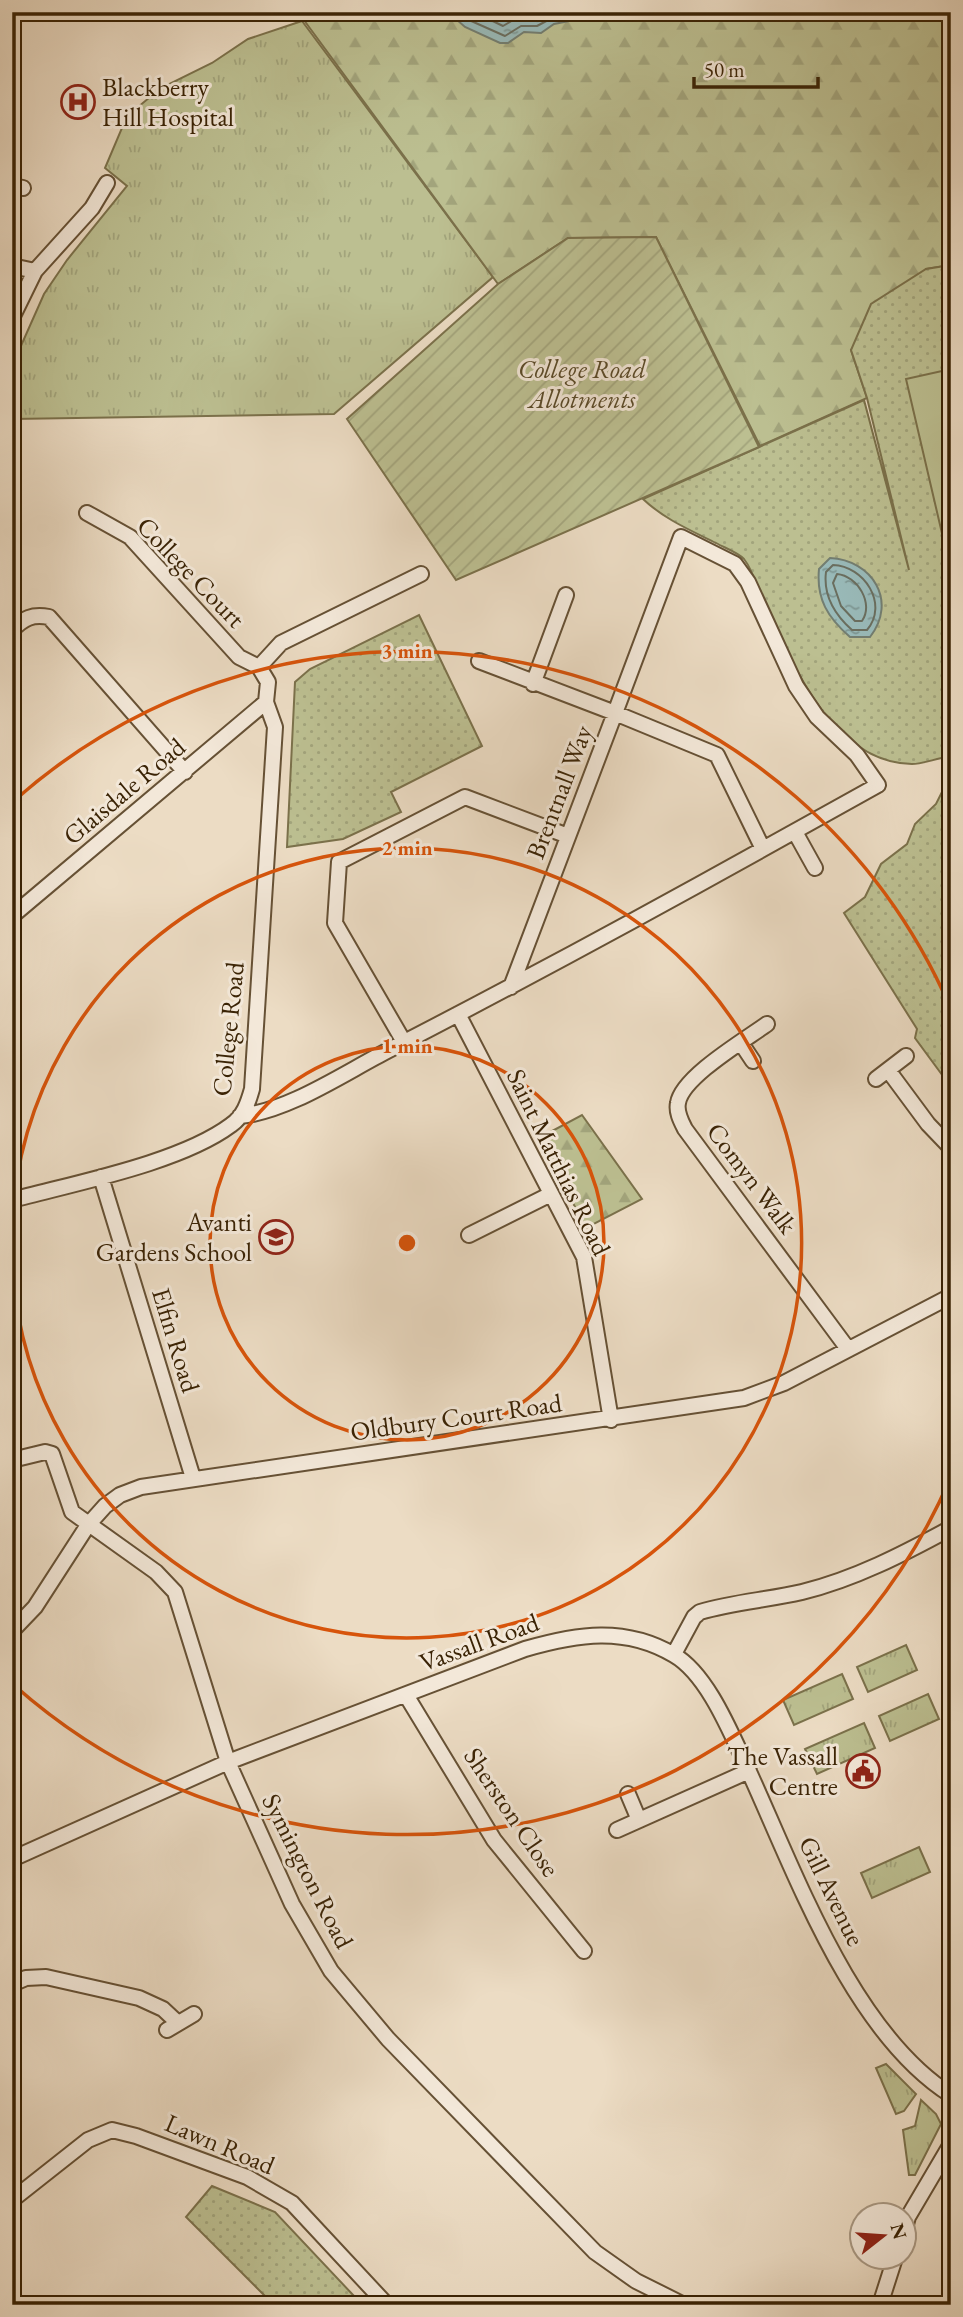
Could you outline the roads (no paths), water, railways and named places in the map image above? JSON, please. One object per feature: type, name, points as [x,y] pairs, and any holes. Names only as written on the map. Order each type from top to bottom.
[{"type":"street","points":[[12,318],[35,271],[92,208],[107,183]]},
{"type":"street","points":[[12,266],[35,271]]},
{"type":"street","name":"College Court","points":[[87,513],[130,537],[239,657],[259,667]]},
{"type":"street","points":[[240,1116],[264,1114],[566,959],[878,785],[857,755],[817,717],[796,685],[748,582],[735,564],[681,537],[615,713],[533,684],[479,661]]},
{"type":"street","points":[[266,702],[268,682],[259,667],[281,643],[421,574]]},
{"type":"street","points":[[533,684],[566,595]]},
{"type":"street","points":[[12,630],[23,619],[35,614],[49,617],[185,772]]},
{"type":"street","name":"Glaisdale Road","points":[[12,916],[266,702]]},
{"type":"street","name":"College Road","points":[[12,1200],[101,1177],[190,1149],[233,1125],[246,1109],[252,1089],[275,727],[266,702]]},
{"type":"street","name":"Brentnall Way","points":[[511,987],[615,713],[717,755],[763,849]]},
{"type":"street","points":[[404,1042],[335,923],[339,862],[465,797],[568,836]]},
{"type":"street","points":[[795,832],[815,868]]},
{"type":"street","name":"Saint Matthias Road","points":[[458,1014],[584,1257],[611,1420]]},
{"type":"street","name":"Comyn Walk","points":[[767,1024],[686,1086],[677,1104],[680,1119],[848,1349]]},
{"type":"street","points":[[741,1043],[753,1061]]},
{"type":"street","points":[[876,1079],[906,1056]]},
{"type":"street","points":[[888,1069],[928,1124],[951,1148]]},
{"type":"street","name":"Elfin Road","points":[[101,1177],[193,1478]]},
{"type":"street","points":[[469,1235],[551,1194]]},
{"type":"street","name":"Oldbury Court Road","points":[[12,1631],[35,1607],[88,1525],[112,1500],[130,1491],[193,1478],[611,1420],[755,1395],[951,1296]]},
{"type":"street","name":"Symington Road","points":[[12,1460],[45,1452],[52,1454],[67,1505],[88,1525],[156,1572],[175,1592],[228,1762],[292,1904],[331,1971],[388,2039],[595,2252],[636,2281],[684,2305]]},
{"type":"street","points":[[674,1654],[700,1612],[785,1596],[841,1580],[886,1562],[951,1528]]},
{"type":"street","name":"Vassall Road","points":[[12,1858],[228,1762],[525,1649],[561,1639],[599,1634],[636,1637],[674,1654]]},
{"type":"street","name":"Gill Avenue","points":[[674,1654],[686,1663],[719,1708],[839,1963],[889,2039],[931,2083],[951,2095]]},
{"type":"street","name":"Sherston Close","points":[[406,1695],[494,1840],[584,1951]]},
{"type":"street","points":[[617,1830],[749,1771]]},
{"type":"street","points":[[628,1794],[639,1820]]},
{"type":"street","points":[[12,1984],[26,1978],[46,1977],[139,1998],[163,2009],[172,2027],[194,2014]]},
{"type":"street","name":"Lawn Road","points":[[12,2200],[88,2140],[112,2130],[136,2136],[247,2177],[292,2203],[387,2305]]},
{"type":"street","points":[[917,2202],[951,2144]]},
{"type":"street","points":[[880,2305],[891,2272]]},
{"type":"water","points":[[448,12],[615,12],[554,24],[541,33],[524,32],[508,43],[500,43],[465,27]]},
{"type":"water","points":[[830,558],[845,560],[858,566],[876,585],[881,597],[881,610],[878,623],[870,637],[850,637],[835,623],[825,607],[819,590],[819,569]]},
{"type":"place","name":"Blackberry Hill Hospital","points":[[78,102]]},
{"type":"place","name":"Avanti Gardens School","points":[[276,1237]]},
{"type":"place","name":"The Vassall Centre","points":[[863,1771]]},
{"type":"park label","name":"College Road Allotments","points":[[582,384]]}]
